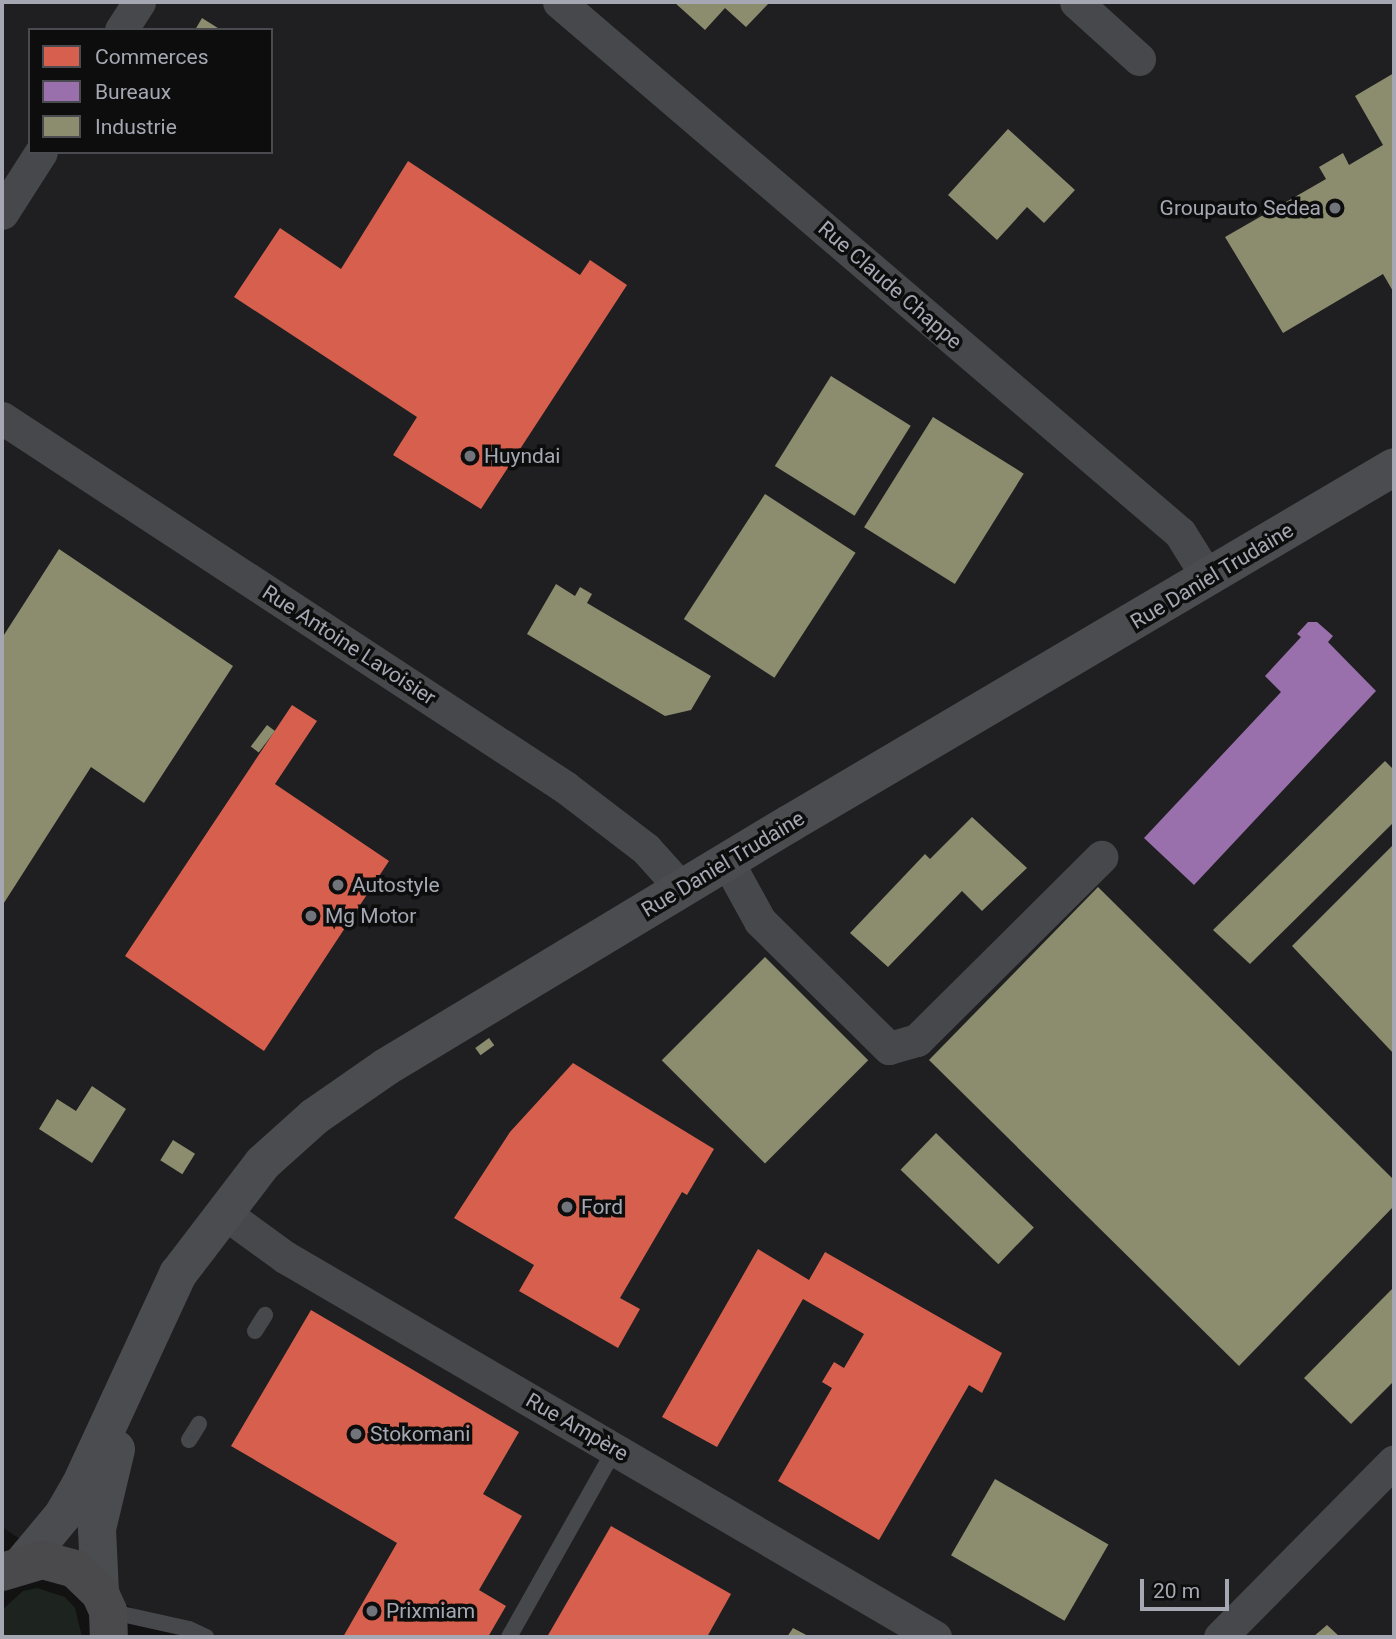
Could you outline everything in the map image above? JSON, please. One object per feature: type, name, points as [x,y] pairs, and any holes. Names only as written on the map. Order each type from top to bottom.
[{"type":"main road","name":"Rue Daniel Trudaine","points":[[8,1568],[63,1515],[80,1486],[178,1273],[263,1163],[347,1093],[727,861],[1394,467]]},
{"type":"main road","name":"Rue Daniel Trudaine","points":[[106,1614],[96,1529],[141,1356]]},
{"type":"main road","points":[[8,1568],[59,1562],[89,1579],[106,1614]]},
{"type":"street","points":[[122,28],[139,2]]},
{"type":"street","name":"Rue Claude Chappe","points":[[559,2],[1180,533],[1208,578]]},
{"type":"street","points":[[1076,2],[1139,58]]},
{"type":"street","points":[[2,214],[40,154]]},
{"type":"street","name":"Rue Antoine Lavoisier","points":[[2,418],[565,787],[646,849],[682,889]]},
{"type":"street","points":[[727,861],[760,920],[889,1048],[917,1040],[1101,857]]},
{"type":"street","name":"Rue Ampère","points":[[223,1212],[285,1257],[935,1637]]},
{"type":"street","points":[[1220,1637],[1394,1461]]},
{"type":"lane","points":[[255,1331],[265,1315]]},
{"type":"lane","points":[[189,1440],[199,1424]]},
{"type":"lane","points":[[509,1637],[615,1449]]},
{"type":"lane","points":[[106,1614],[173,1626],[206,1637]]},
{"type":"lane","points":[[156,1637],[173,1626]]},
{"type":"shaded area","points":[[2,2],[1394,2],[1394,1637],[185,1637],[86,1583],[2,1527]]},
{"type":"shaded area","points":[[37,1588],[65,1597],[75,1608],[82,1637],[2,1637],[2,1610],[23,1591]]},
{"type":"building: Commerces","points":[[408,161],[580,275],[590,260],[627,285],[481,509],[393,455],[417,417],[234,297],[280,228],[341,269]]},
{"type":"building: Commerces","points":[[292,705],[317,721],[275,784],[389,861],[264,1051],[125,956]]},
{"type":"building: Commerces","name":"Ford","points":[[573,1063],[714,1149],[687,1195],[682,1192],[620,1298],[640,1309],[618,1348],[519,1291],[534,1265],[454,1218],[510,1132]]},
{"type":"building: Commerces","points":[[758,1249],[809,1280],[825,1252],[1002,1353],[982,1393],[969,1385],[879,1540],[778,1481],[832,1388],[822,1382],[834,1362],[844,1368],[864,1334],[803,1299],[717,1447],[662,1417]]},
{"type":"building: Commerces","points":[[311,1310],[519,1432],[483,1494],[522,1516],[479,1590],[506,1606],[488,1637],[343,1637],[397,1543],[231,1446]]},
{"type":"building: Commerces","points":[[611,1526],[731,1594],[707,1637],[547,1637]]},
{"type":"building: Bureaux","points":[[1308,622],[1317,622],[1333,636],[1328,642],[1376,691],[1194,885],[1144,838],[1281,692],[1265,676],[1301,637],[1297,634]]},
{"type":"building: Industrie","points":[[674,2],[770,2],[746,27],[725,8],[705,30]]},
{"type":"building: Industrie","points":[[202,18],[218,28],[196,28]]},
{"type":"building: Industrie","name":"Groupauto Sedea","points":[[1394,73],[1394,293],[1383,274],[1283,333],[1225,237],[1326,179],[1319,167],[1343,153],[1349,165],[1383,145],[1355,96]]},
{"type":"building: Industrie","points":[[1008,129],[1075,190],[1044,223],[1027,207],[997,240],[948,195]]},
{"type":"building: Industrie","points":[[831,376],[911,426],[855,516],[775,466]]},
{"type":"building: Industrie","points":[[933,417],[1024,474],[955,584],[864,527]]},
{"type":"building: Industrie","points":[[765,494],[856,553],[774,678],[684,619]]},
{"type":"building: Industrie","points":[[59,549],[233,666],[144,803],[91,767],[2,906],[2,638]]},
{"type":"building: Industrie","points":[[556,584],[575,596],[580,587],[592,594],[587,603],[711,676],[691,710],[665,716],[527,634]]},
{"type":"building: Industrie","points":[[267,725],[275,731],[259,753],[251,747]]},
{"type":"building: Industrie","points":[[1385,761],[1394,770],[1394,822],[1250,964],[1213,930]]},
{"type":"building: Industrie","points":[[972,817],[1027,868],[982,911],[962,891],[888,967],[850,933],[925,854],[930,859]]},
{"type":"building: Industrie","points":[[1394,844],[1394,1054],[1292,946]]},
{"type":"building: Industrie","points":[[1098,887],[1394,1180],[1394,1206],[1239,1366],[929,1060]]},
{"type":"building: Industrie","points":[[765,957],[868,1060],[765,1163],[662,1060]]},
{"type":"building: Industrie","points":[[489,1038],[494,1045],[481,1055],[475,1048]]},
{"type":"building: Industrie","points":[[92,1086],[126,1109],[92,1163],[39,1129],[57,1099],[76,1111]]},
{"type":"building: Industrie","points":[[936,1133],[1034,1227],[998,1264],[901,1170]]},
{"type":"building: Industrie","points":[[173,1140],[195,1154],[182,1174],[160,1160]]},
{"type":"building: Industrie","points":[[1394,1287],[1394,1381],[1351,1424],[1304,1378]]},
{"type":"building: Industrie","points":[[995,1479],[1108,1544],[1064,1621],[951,1555]]},
{"type":"building: Industrie","points":[[1327,1625],[1340,1637],[1313,1637]]},
{"type":"building: Industrie","points":[[793,1628],[810,1637],[787,1637]]},
{"type":"place","name":"Groupauto Sedea","points":[[1335,208]]},
{"type":"place","name":"Huyndai","points":[[470,456]]},
{"type":"place","name":"Autostyle","points":[[338,885]]},
{"type":"place","name":"Mg Motor","points":[[311,916]]},
{"type":"place","name":"Ford","points":[[567,1207]]},
{"type":"place","name":"Stokomani","points":[[356,1434]]},
{"type":"place","name":"Prixmiam","points":[[372,1611]]}]
